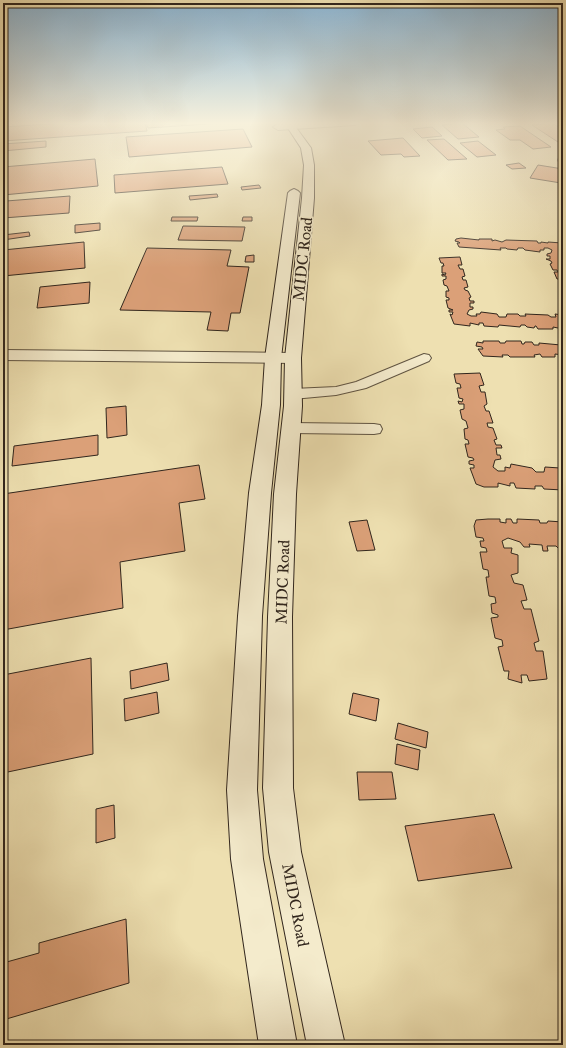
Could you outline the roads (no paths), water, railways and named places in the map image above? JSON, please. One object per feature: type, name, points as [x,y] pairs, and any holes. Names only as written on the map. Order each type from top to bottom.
[{"type":"main road","name":"MIDC Road","points":[[278,1045],[247,859],[242,790],[250,616],[260,493],[271,405],[283,358],[307,205],[310,171]]},
{"type":"main road","points":[[3,355],[283,358]]},
{"type":"main road","name":"MIDC Road","points":[[283,358],[293,394],[285,494],[280,617],[278,788],[285,852],[326,1045]]},
{"type":"street","points":[[293,394],[336,391],[361,385],[424,358]]},
{"type":"street","points":[[291,428],[374,429]]}]
